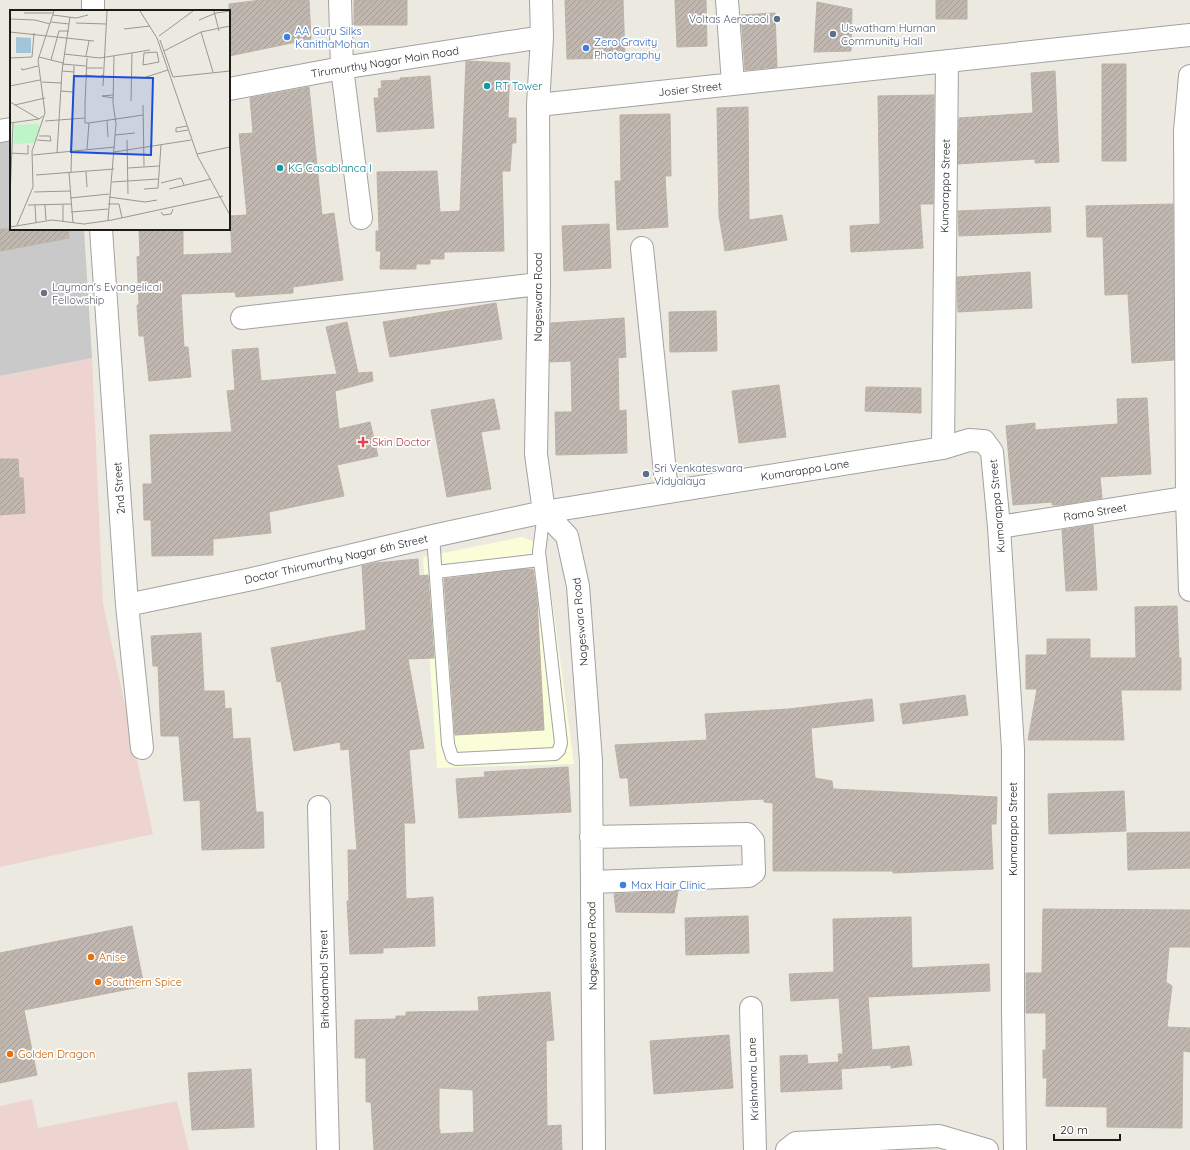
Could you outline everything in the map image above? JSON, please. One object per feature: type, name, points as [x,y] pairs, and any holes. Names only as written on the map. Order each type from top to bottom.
[{"type":"street","points":[[340,0],[342,68],[361,218]]},
{"type":"street","points":[[538,105],[542,36],[542,0]]},
{"type":"street","points":[[727,0],[733,84]]},
{"type":"street","points":[[946,61],[1190,35]]},
{"type":"street","name":"Tirumurthy Nagar Main Road","points":[[230,89],[342,68],[542,36]]},
{"type":"street","name":"Josier Street","points":[[538,105],[946,61]]},
{"type":"street","name":"Kumarappa Street","points":[[946,61],[943,448],[969,440],[984,441],[992,452],[999,527],[1013,749],[1013,1010],[1015,1150]]},
{"type":"street","points":[[1190,76],[1185,131],[1190,590]]},
{"type":"street","name":"Nageswara Road","points":[[538,105],[539,284],[536,454],[544,512],[567,536],[578,586],[591,761],[594,1150]]},
{"type":"street","points":[[0,131],[10,129]]},
{"type":"street","name":"2nd Street","points":[[101,230],[127,604],[142,748]]},
{"type":"street","points":[[642,248],[667,492]]},
{"type":"street","points":[[242,318],[539,284]]},
{"type":"street","name":"Kumarappa Lane","points":[[544,512],[943,448]]},
{"type":"street","name":"Rama Street","points":[[999,527],[1189,497]]},
{"type":"street","name":"Doctor Thirumurthy Nagar 6th Street","points":[[127,604],[252,579],[433,536],[544,512]]},
{"type":"street","name":"Brihadambal Street","points":[[319,807],[328,1150]]},
{"type":"street","points":[[591,837],[747,834],[753,841],[754,862],[754,872],[749,876],[592,882]]},
{"type":"street","name":"Krishnama Lane","points":[[751,1008],[756,1150]]},
{"type":"street","points":[[787,1150],[796,1143],[939,1136],[986,1150]]},
{"type":"lane","points":[[433,536],[448,744],[452,757],[456,759],[554,754],[559,750],[561,743],[539,552],[544,512]]},
{"type":"lane","points":[[436,572],[540,560]]},
{"type":"shaded area","name":"Layman's Evangelical Fellowship","points":[[10,140],[10,230],[84,230],[92,358],[0,376],[0,141]]},
{"type":"shaded area","points":[[92,358],[103,604],[153,834],[0,867],[0,376]]},
{"type":"shaded area","points":[[522,537],[545,546],[574,764],[437,768],[423,557]]},
{"type":"shaded area","points":[[32,1099],[38,1128],[177,1101],[189,1150],[0,1150],[0,1106]]},
{"type":"building","points":[[261,0],[309,0],[311,39],[230,56],[229,4]]},
{"type":"building","points":[[354,0],[407,0],[407,25],[354,25]]},
{"type":"building","points":[[565,0],[623,0],[625,58],[567,59]]},
{"type":"building","points":[[675,0],[706,0],[707,46],[677,47]]},
{"type":"building","points":[[936,0],[967,0],[967,19],[936,19]]},
{"type":"building","name":"Uswatham Human Community Hall","points":[[817,2],[852,9],[851,51],[814,52]]},
{"type":"building","points":[[775,13],[777,67],[745,70],[741,15]]},
{"type":"building","points":[[466,61],[510,63],[508,118],[516,118],[516,143],[512,143],[510,171],[502,171],[504,251],[444,252],[444,259],[430,259],[430,264],[416,264],[416,269],[380,269],[381,251],[376,251],[376,231],[379,231],[377,172],[437,171],[440,212],[460,211]]},
{"type":"building","points":[[1102,64],[1126,64],[1126,161],[1102,161]]},
{"type":"building","points":[[1055,71],[1059,162],[1035,163],[1035,159],[958,164],[959,118],[1033,113],[1031,73]]},
{"type":"building","points":[[430,76],[434,128],[377,132],[374,98],[379,98],[378,89],[382,88],[381,81]]},
{"type":"building","points":[[309,87],[322,215],[334,213],[343,280],[293,287],[293,293],[236,297],[235,292],[181,294],[184,347],[188,347],[191,377],[149,381],[144,336],[139,336],[137,305],[139,305],[137,257],[140,256],[139,230],[183,230],[183,255],[232,253],[230,216],[247,215],[239,134],[253,133],[250,98]]},
{"type":"building","points":[[934,95],[933,204],[920,204],[923,248],[851,252],[850,226],[880,224],[878,96]]},
{"type":"building","points":[[748,107],[749,220],[782,215],[787,240],[725,251],[719,216],[717,108]]},
{"type":"building","points":[[670,114],[671,176],[665,176],[668,227],[617,230],[615,181],[621,181],[620,115]]},
{"type":"building","points":[[1173,204],[1174,360],[1132,363],[1128,294],[1105,295],[1103,237],[1087,237],[1086,206]]},
{"type":"building","points":[[1050,207],[1051,232],[959,236],[958,211]]},
{"type":"building","points":[[609,224],[611,268],[564,271],[562,226]]},
{"type":"building","points":[[0,229],[68,230],[69,238],[0,251]]},
{"type":"building","points":[[1030,272],[1032,308],[958,312],[957,277]]},
{"type":"building","points":[[496,303],[502,339],[390,357],[383,322]]},
{"type":"building","points":[[716,311],[717,351],[670,352],[669,312]]},
{"type":"building","points":[[624,318],[626,357],[618,358],[619,411],[626,410],[627,453],[556,455],[555,412],[572,412],[571,361],[550,362],[551,323]]},
{"type":"building","points":[[347,322],[358,373],[372,372],[373,381],[335,391],[339,429],[370,422],[378,456],[337,465],[344,496],[269,512],[271,533],[213,539],[213,555],[152,556],[151,520],[144,520],[143,484],[152,484],[150,435],[232,432],[227,391],[235,390],[232,350],[258,348],[261,381],[337,374],[326,327]]},
{"type":"building","points":[[779,385],[786,437],[739,443],[732,391]]},
{"type":"building","points":[[866,387],[921,388],[921,413],[865,411]]},
{"type":"building","points":[[1147,398],[1151,474],[1100,477],[1102,498],[1060,505],[1052,505],[1052,502],[1013,505],[1006,426],[1035,423],[1035,430],[1118,424],[1117,399]]},
{"type":"building","points":[[494,399],[500,429],[481,432],[491,489],[447,497],[431,410]]},
{"type":"building","points":[[0,459],[18,459],[19,478],[23,478],[25,513],[0,515]]},
{"type":"building","points":[[1093,525],[1097,590],[1066,591],[1062,530]]},
{"type":"building","points":[[418,559],[419,576],[428,575],[434,658],[408,659],[424,748],[409,750],[415,823],[404,823],[406,899],[433,897],[435,946],[383,948],[383,953],[350,954],[347,901],[349,901],[348,850],[357,850],[349,749],[341,750],[340,742],[294,751],[281,681],[277,682],[271,648],[366,630],[362,566],[375,563]]},
{"type":"building","points":[[533,569],[537,599],[544,730],[455,735],[444,579]]},
{"type":"building","points":[[1177,606],[1179,658],[1181,658],[1181,690],[1121,690],[1124,740],[1028,740],[1037,689],[1026,689],[1026,655],[1047,655],[1047,639],[1090,639],[1090,658],[1136,658],[1135,607]]},
{"type":"building","points":[[201,633],[204,691],[224,691],[225,709],[231,708],[233,739],[250,738],[256,812],[263,812],[264,848],[202,850],[200,800],[184,801],[179,736],[161,736],[158,666],[153,666],[151,636]]},
{"type":"building","points":[[965,695],[968,715],[903,724],[900,704]]},
{"type":"building","points":[[872,699],[874,721],[811,728],[815,778],[832,781],[833,789],[997,797],[996,824],[991,824],[993,869],[893,873],[893,871],[773,871],[773,803],[764,802],[764,799],[630,806],[628,778],[620,778],[615,745],[707,740],[705,714],[789,709]]},
{"type":"building","points":[[568,767],[571,812],[459,818],[456,779],[485,777],[484,772]]},
{"type":"building","points":[[1124,791],[1126,831],[1049,834],[1048,794]]},
{"type":"building","points":[[1190,832],[1190,868],[1128,870],[1127,833]]},
{"type":"building","points":[[678,891],[674,913],[616,912],[614,894]]},
{"type":"building","points":[[1043,909],[1190,910],[1190,947],[1169,947],[1166,982],[1172,986],[1167,1027],[1190,1028],[1190,1052],[1183,1051],[1182,1128],[1107,1127],[1107,1107],[1046,1106],[1047,1078],[1043,1078],[1043,1050],[1046,1050],[1046,1013],[1026,1013],[1026,973],[1042,973]]},
{"type":"building","points":[[748,916],[749,953],[686,955],[685,918]]},
{"type":"building","points":[[911,917],[912,968],[989,964],[990,991],[868,997],[872,1050],[909,1046],[912,1065],[891,1068],[891,1065],[841,1069],[842,1089],[781,1092],[780,1056],[807,1055],[808,1064],[839,1062],[838,1054],[843,1054],[839,998],[791,1001],[789,974],[834,972],[833,919]]},
{"type":"building","points":[[132,926],[144,986],[24,1010],[37,1075],[0,1083],[0,953]]},
{"type":"building","points":[[550,992],[554,1040],[546,1041],[547,1126],[561,1125],[562,1150],[374,1150],[371,1102],[366,1102],[366,1058],[355,1058],[355,1020],[396,1019],[396,1016],[406,1016],[406,1012],[479,1011],[478,997]],"holes":[[[439,1088],[473,1090],[474,1132],[440,1134]]]},
{"type":"building","points":[[729,1035],[733,1088],[654,1094],[650,1041]]},
{"type":"building","points":[[251,1069],[254,1127],[192,1130],[188,1073]]},
{"type":"place","name":"Voltas Aerocool","points":[[777,19]]},
{"type":"place","name":"Uswatham Human Community Hall","points":[[833,34]]},
{"type":"place","name":"AA Guru Silks KanithaMohan","points":[[287,37]]},
{"type":"place","name":"Zero Gravity Photography","points":[[586,48]]},
{"type":"place","name":"RT Tower","points":[[487,86]]},
{"type":"place","name":"KG Casablanca I","points":[[280,168]]},
{"type":"place","name":"Layman's Evangelical Fellowship","points":[[44,293]]},
{"type":"place","name":"Skin Doctor","points":[[363,442]]},
{"type":"place","name":"Sri Venkateswara Vidyalaya","points":[[646,474]]},
{"type":"place","name":"Max Hair Clinic","points":[[623,885]]},
{"type":"place","name":"Anise","points":[[91,957]]},
{"type":"place","name":"Southern Spice","points":[[98,982]]},
{"type":"place","name":"Golden Dragon","points":[[10,1054]]}]
